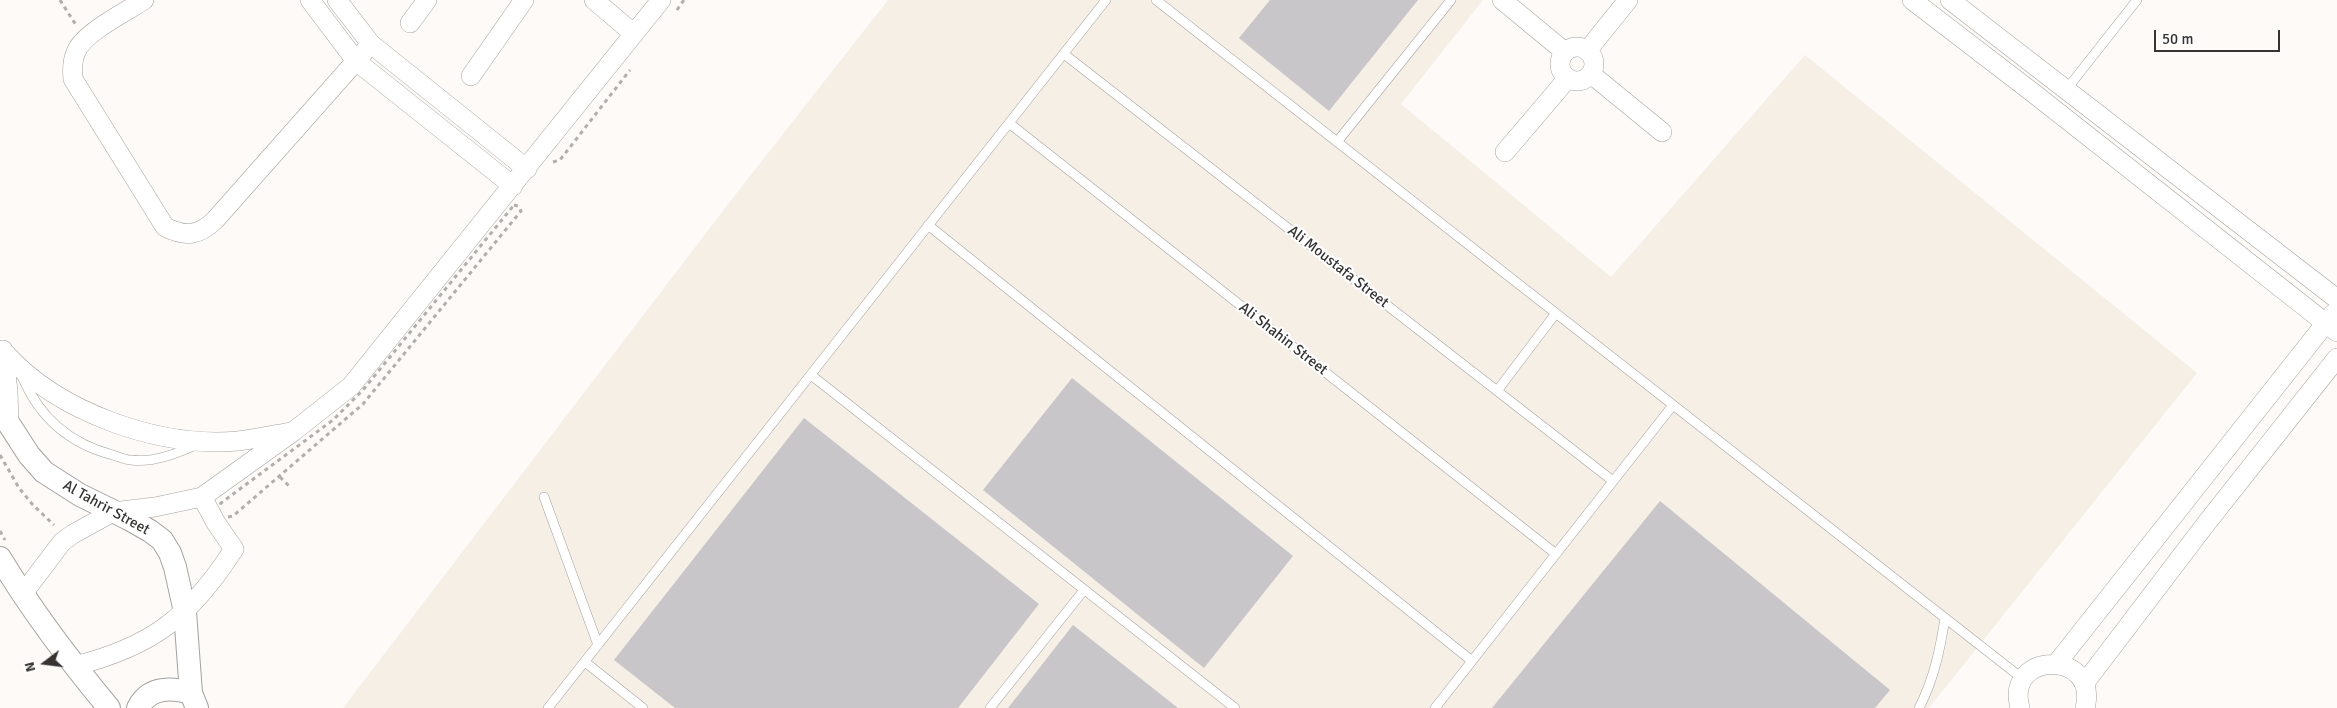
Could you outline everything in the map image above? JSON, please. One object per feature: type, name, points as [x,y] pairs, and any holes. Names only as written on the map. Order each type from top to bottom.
[{"type":"street","points":[[144,0],[85,38],[76,50],[72,64],[73,78],[165,228],[178,234],[192,235],[205,230],[371,44]]},
{"type":"street","points":[[310,0],[356,61],[513,186]]},
{"type":"street","points":[[337,0],[371,44],[527,169]]},
{"type":"street","points":[[410,23],[427,0]]},
{"type":"street","points":[[471,76],[524,0]]},
{"type":"street","points":[[594,0],[634,34]]},
{"type":"street","points":[[22,595],[62,542],[113,512],[155,507],[202,497],[294,431],[351,386],[661,0]]},
{"type":"street","points":[[1502,0],[1565,52]]},
{"type":"street","points":[[1588,51],[1628,0]]},
{"type":"street","points":[[1912,0],[2333,322],[2181,505],[2057,663]]},
{"type":"street","points":[[1950,0],[2337,299]]},
{"type":"street","points":[[1578,48],[1588,51],[1594,62],[1591,74],[1578,81],[1568,78],[1561,69],[1560,63],[1565,52],[1578,48]]},
{"type":"street","points":[[1591,74],[1662,132]]},
{"type":"street","points":[[2032,92],[2047,75]]},
{"type":"street","points":[[1505,152],[1568,78]]},
{"type":"street","points":[[2,349],[20,370],[68,402],[121,426],[178,439],[237,441],[294,431]]},
{"type":"street","points":[[2,349],[4,417]]},
{"type":"street","points":[[2085,695],[2206,524],[2337,358]]},
{"type":"street","name":"Al Tahrir Street","points":[[4,417],[29,455],[44,472],[80,496],[130,519],[162,540],[170,553],[175,567],[185,612],[194,700]]},
{"type":"street","points":[[74,666],[108,658],[135,647],[185,612],[218,574],[234,549],[216,523],[202,497]]},
{"type":"street","points":[[2181,505],[2206,524]]},
{"type":"street","points":[[0,558],[22,595],[74,666],[109,708]]},
{"type":"street","points":[[2020,708],[2019,690],[2023,679],[2038,666],[2057,663],[2073,670],[2085,695],[2097,708]]},
{"type":"street","points":[[138,708],[141,702],[156,691],[173,688],[194,700]]},
{"type":"lane","points":[[548,708],[1106,0]]},
{"type":"lane","points":[[1156,0],[2023,679]]},
{"type":"lane","points":[[1337,142],[1451,0]]},
{"type":"lane","points":[[2066,90],[2137,0]]},
{"type":"lane","name":"Ali Moustafa Street","points":[[1064,54],[1613,481]]},
{"type":"lane","name":"Ali Shahin Street","points":[[1009,123],[1556,554]]},
{"type":"lane","points":[[928,226],[1472,661]]},
{"type":"lane","points":[[1497,391],[1556,313]]},
{"type":"lane","points":[[20,370],[30,394],[45,416],[65,434],[92,450],[132,460],[179,453],[207,440]]},
{"type":"lane","points":[[811,375],[1235,708]]},
{"type":"lane","points":[[1435,708],[1673,405]]},
{"type":"lane","points":[[544,497],[598,645]]},
{"type":"lane","points":[[990,708],[1084,590]]},
{"type":"lane","points":[[1919,708],[1929,688],[1937,663],[1945,618]]},
{"type":"lane","points":[[585,662],[643,708]]},
{"type":"path","points":[[60,0],[85,38]]},
{"type":"path","points":[[0,455],[28,499],[55,524],[48,531]]},
{"type":"path","points":[[280,477],[291,488]]},
{"type":"shaded area","points":[[888,0],[1483,0],[1401,104],[1611,277],[1805,55],[2197,373],[1929,708],[343,708],[732,199]]},
{"type":"building","points":[[1270,0],[1418,0],[1329,111],[1239,38]]},
{"type":"building","points":[[1072,378],[1293,556],[1204,668],[983,490]]},
{"type":"building","points":[[804,418],[1039,604],[958,708],[675,708],[614,660]]},
{"type":"building","points":[[1660,501],[1890,690],[1875,708],[1492,708]]},
{"type":"building","points":[[1073,625],[1178,708],[1008,708]]}]
